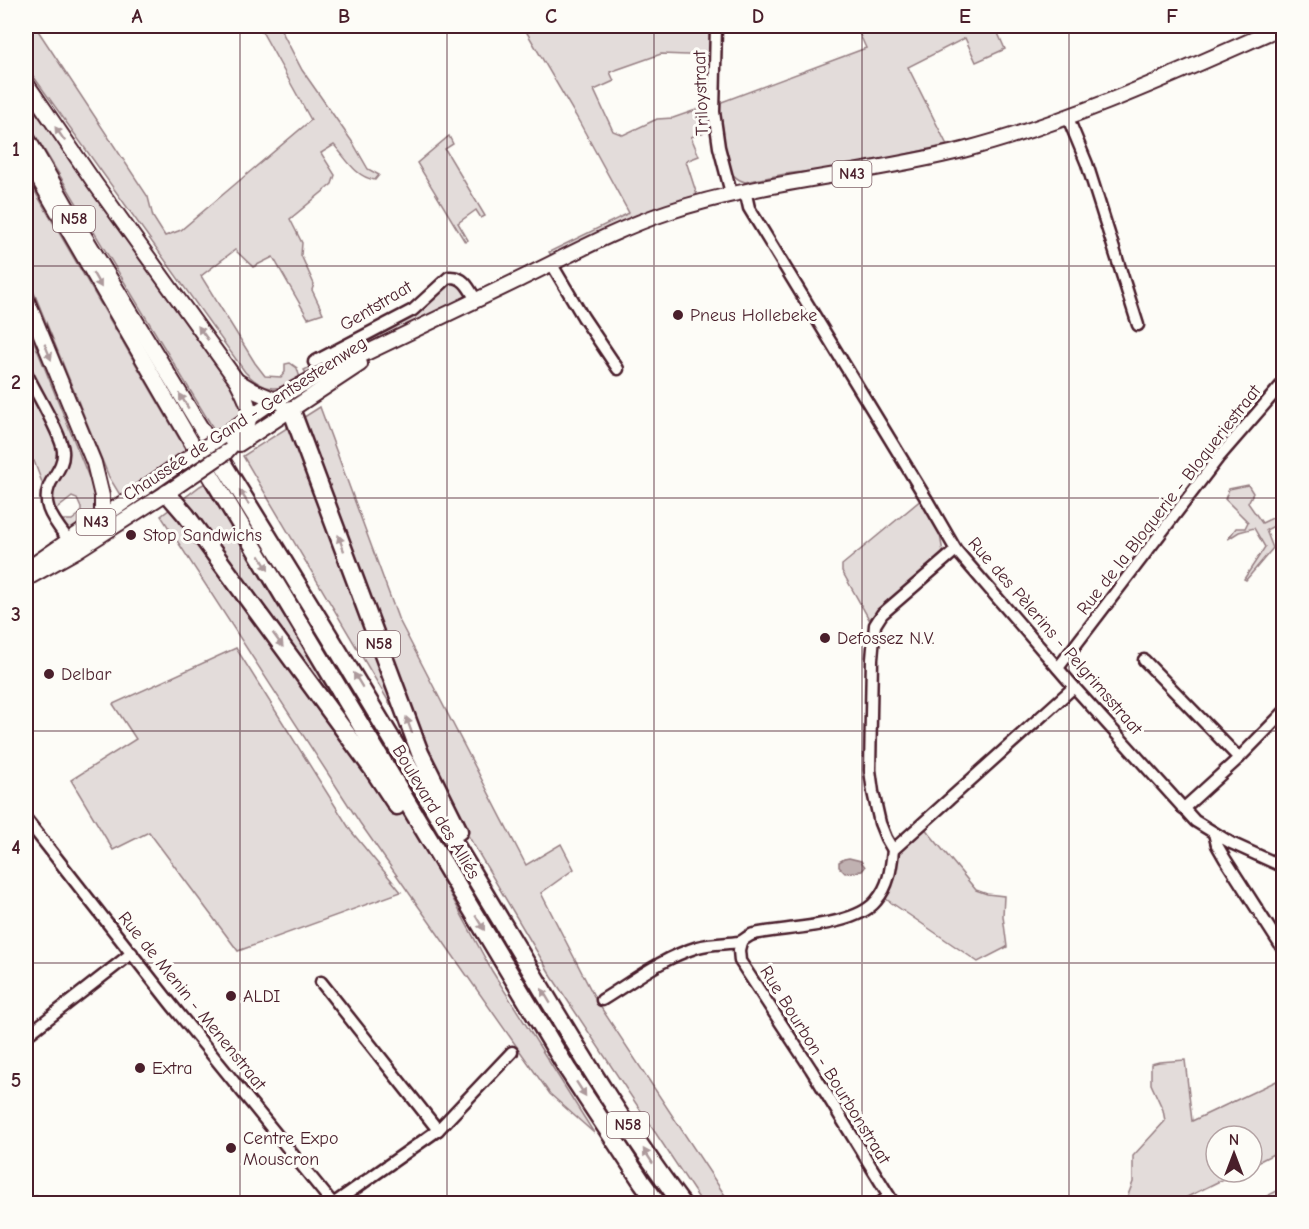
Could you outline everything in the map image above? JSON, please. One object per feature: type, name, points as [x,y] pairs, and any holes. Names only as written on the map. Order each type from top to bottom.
[{"type":"highway","name":"N58","points":[[291,409],[420,753],[464,840],[474,875]]},
{"type":"highway","name":"Boulevard des Alliés","points":[[214,454],[449,873],[568,1070],[658,1203]]},
{"type":"highway","name":"Boulevard des Alliés","points":[[214,454],[338,648],[577,1046],[663,1179],[682,1203]]},
{"type":"highway","name":"N58","points":[[169,484],[186,515],[367,761],[413,830],[449,873]]},
{"type":"main road","name":"N43","points":[[424,326],[551,263],[666,213],[738,192],[858,173],[976,146],[1068,117],[1284,26]]},
{"type":"main road","name":"N58","points":[[26,83],[237,381],[254,392],[276,399],[291,409]]},
{"type":"main road","name":"N58","points":[[26,136],[214,454]]},
{"type":"main road","name":"N58","points":[[26,157],[214,454]]},
{"type":"main road","points":[[26,298],[94,463],[112,495],[123,505],[144,507]]},
{"type":"main road","name":"Chaussée de Gand - Gentsesteenweg","points":[[26,579],[73,546],[144,507],[169,484],[214,454],[247,427],[291,409],[424,326]]},
{"type":"main road","name":"Gentstraat","points":[[26,570],[73,546],[105,515],[169,484],[182,462],[247,427],[276,399],[424,326]]},
{"type":"main road","points":[[237,381],[249,406],[247,427]]},
{"type":"main road","points":[[94,463],[102,496],[102,511],[105,515]]},
{"type":"street","name":"Triloystraat","points":[[716,26],[714,112],[719,147],[738,192]]},
{"type":"street","points":[[1068,117],[1087,164],[1138,325]]},
{"type":"street","name":"Rue des Pèlerins - Pelgrimsstraat","points":[[738,192],[956,550],[1183,809],[1214,833],[1284,867]]},
{"type":"street","points":[[551,263],[583,317],[618,369]]},
{"type":"street","name":"Gentstraat","points":[[315,362],[413,310],[441,281],[449,277],[459,278],[465,283],[476,300]]},
{"type":"street","points":[[26,372],[61,441],[63,458],[59,469],[49,483],[46,496],[48,509],[73,546]]},
{"type":"street","name":"Rue de la Bloquerie - Bloqueriestraat","points":[[1058,668],[1219,457],[1284,382]]},
{"type":"street","points":[[893,850],[880,823],[870,770],[872,659],[875,625],[882,614],[956,550]]},
{"type":"street","points":[[1144,660],[1239,758]]},
{"type":"street","points":[[602,1000],[672,956],[716,943],[741,942],[752,934],[843,920],[863,912],[876,902],[888,881],[893,850],[1074,687]]},
{"type":"street","points":[[1183,809],[1239,758],[1284,712]]},
{"type":"street","name":"Rue de Menin - Menenstraat","points":[[26,819],[333,1203]]},
{"type":"street","points":[[1214,833],[1217,845],[1225,859],[1284,951]]},
{"type":"street","name":"Rue Bourbon - Bourbonstraat","points":[[741,942],[740,961],[811,1069],[892,1200]]},
{"type":"street","points":[[26,1036],[132,953]]},
{"type":"street","points":[[321,982],[438,1130]]},
{"type":"street","points":[[333,1203],[438,1130],[512,1052]]},
{"type":"street","points":[[879,1203],[892,1200]]},
{"type":"shaded area","points":[[26,26],[35,26],[148,197],[153,217],[165,236],[181,230],[311,120],[259,26],[279,26],[302,70],[353,143],[368,169],[379,175],[375,180],[356,171],[334,145],[321,153],[335,175],[332,184],[290,219],[302,243],[301,255],[314,284],[312,290],[323,313],[308,318],[273,257],[253,267],[235,250],[201,276],[265,376],[281,377],[285,372],[285,364],[290,363],[297,368],[300,378],[285,386],[271,388],[258,383],[245,372],[26,66]]},
{"type":"shaded area","points":[[523,26],[712,26],[712,56],[661,54],[610,72],[614,81],[594,90],[613,131],[623,135],[657,119],[673,118],[710,105],[713,129],[691,137],[699,156],[686,161],[697,195],[649,211],[551,255],[549,252],[629,213]]},
{"type":"shaded area","points":[[856,26],[1010,26],[997,31],[1005,49],[976,62],[965,38],[908,67],[947,145],[853,166],[785,174],[745,182],[736,178],[728,166],[719,103],[866,48]]},
{"type":"shaded area","points":[[26,99],[234,386],[245,408],[241,416],[216,433],[26,120]]},
{"type":"shaded area","points":[[449,136],[453,144],[445,149],[485,216],[481,218],[476,210],[458,223],[468,240],[465,242],[417,163]]},
{"type":"shaded area","points":[[26,176],[187,452],[128,493],[120,495],[109,477],[26,273]]},
{"type":"shaded area","points":[[456,279],[468,292],[467,296],[307,375],[304,370],[398,321],[444,283]]},
{"type":"shaded area","points":[[26,322],[94,490],[95,505],[92,515],[71,530],[64,526],[61,520],[72,520],[81,513],[81,508],[77,499],[72,497],[54,511],[50,500],[64,441],[26,363]]},
{"type":"shaded area","points":[[26,381],[57,445],[56,464],[43,485],[34,461],[26,462]]},
{"type":"shaded area","points":[[320,407],[398,618],[526,865],[561,844],[574,869],[541,893],[596,1000],[730,1203],[702,1203],[552,977],[243,456]]},
{"type":"shaded area","points":[[213,479],[323,659],[492,971],[594,1133],[550,1094],[360,823],[161,516],[200,486]]},
{"type":"shaded area","points":[[1248,485],[1253,493],[1248,503],[1262,523],[1283,513],[1284,532],[1276,525],[1266,530],[1273,548],[1246,580],[1244,579],[1265,547],[1254,528],[1239,532],[1228,539],[1236,528],[1245,528],[1248,522],[1225,499],[1229,489]]},
{"type":"shaded area","points":[[922,499],[940,535],[943,552],[938,560],[869,619],[842,571],[842,565]]},
{"type":"shaded area","points":[[236,648],[351,831],[401,892],[238,951],[149,832],[113,850],[71,780],[136,739],[113,704]]},
{"type":"shaded area","points":[[923,826],[976,890],[1004,896],[1003,916],[1007,947],[978,962],[883,897],[895,856]]},
{"type":"shaded area","points":[[849,858],[861,861],[865,867],[862,871],[845,873],[839,867],[839,862]]},
{"type":"shaded area","points":[[1185,1060],[1192,1121],[1283,1078],[1283,1149],[1264,1159],[1264,1124],[1204,1124],[1204,1184],[1214,1184],[1175,1203],[1125,1203],[1133,1182],[1133,1156],[1165,1121],[1163,1110],[1151,1084],[1151,1064]]},
{"type":"shaded area","points":[[1283,1188],[1283,1203],[1253,1203]]},
{"type":"place","name":"Pneus Hollebeke","points":[[678,315]]},
{"type":"place","name":"Stop Sandwichs","points":[[131,535]]},
{"type":"place","name":"Defossez N.V.","points":[[825,638]]},
{"type":"place","name":"Delbar","points":[[49,674]]},
{"type":"place","name":"ALDI","points":[[231,996]]},
{"type":"place","name":"Extra","points":[[140,1068]]},
{"type":"place","name":"Centre Expo Mouscron","points":[[231,1148]]}]
